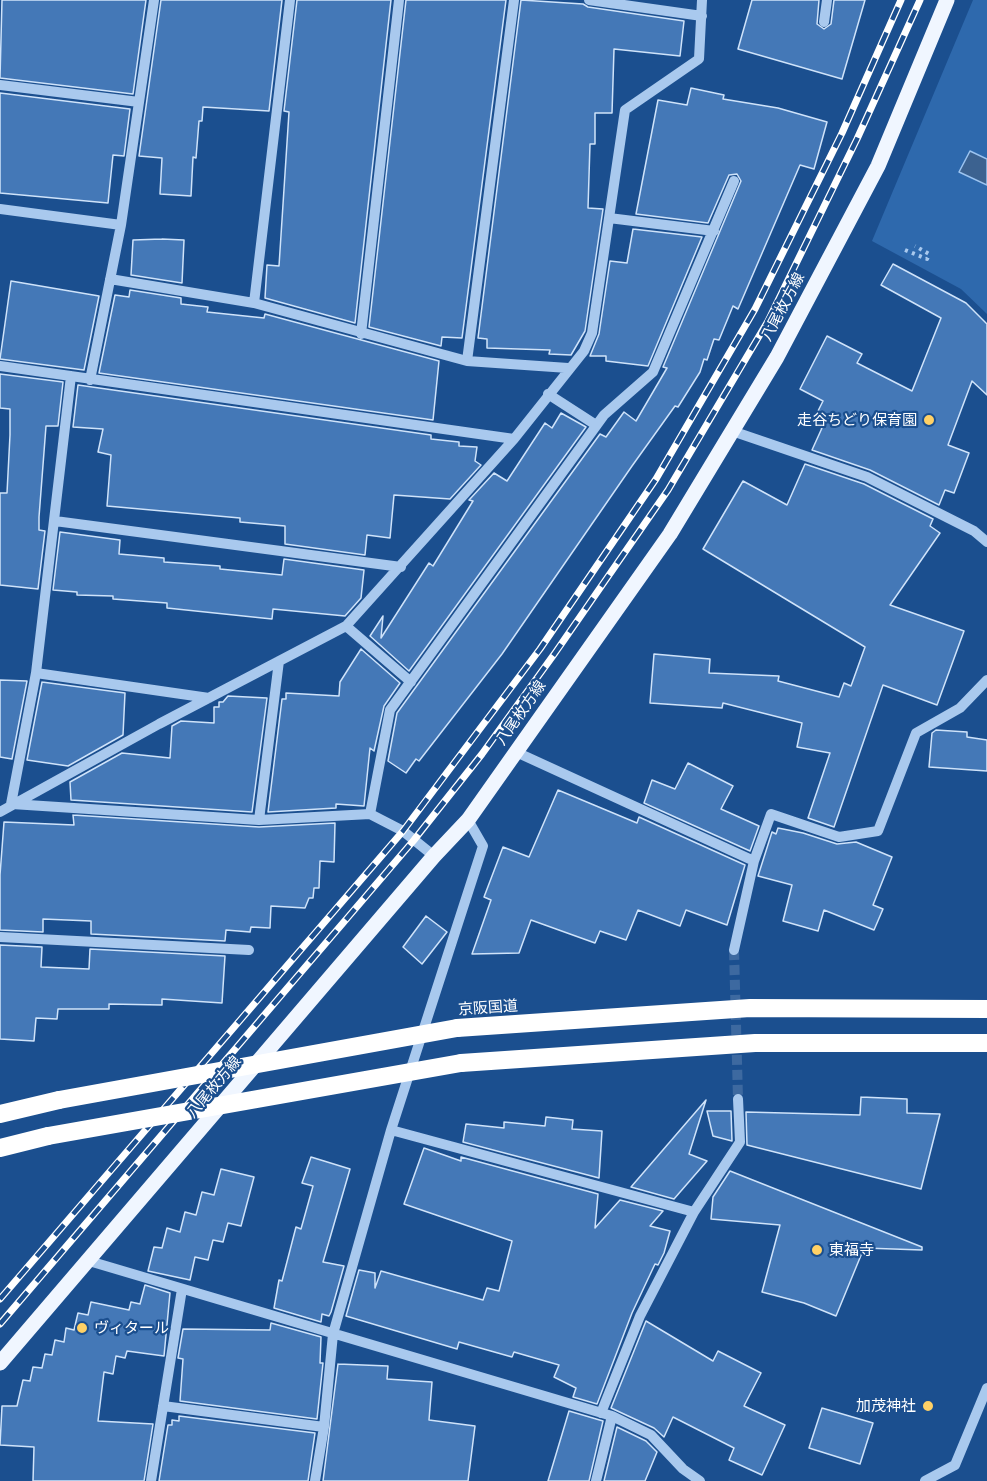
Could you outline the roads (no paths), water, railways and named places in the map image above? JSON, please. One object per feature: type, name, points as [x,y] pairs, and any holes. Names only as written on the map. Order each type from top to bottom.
[{"type":"highway","name":"京阪国道","points":[[0,1114],[59,1100],[457,1028],[750,1008],[987,1009]]},
{"type":"highway","points":[[0,1148],[48,1136],[461,1064],[755,1043],[987,1043]]},
{"type":"main road","name":"八尾枚方線","points":[[0,1363],[89,1262],[434,856],[468,820],[670,534],[777,357],[879,166],[947,0]]},
{"type":"street","points":[[90,380],[121,225],[154,0]]},
{"type":"street","points":[[254,303],[290,0]]},
{"type":"street","points":[[361,334],[399,0]]},
{"type":"street","points":[[467,362],[514,0]]},
{"type":"street","points":[[589,0],[702,16]]},
{"type":"street","points":[[0,812],[11,804],[346,626],[514,439],[568,368],[584,351],[592,333],[625,110],[699,59],[702,0]]},
{"type":"street","points":[[824,22],[827,0]]},
{"type":"street","points":[[0,85],[139,102]]},
{"type":"street","points":[[370,814],[390,711],[596,425],[604,415],[653,372],[734,181]]},
{"type":"street","points":[[0,209],[121,225]]},
{"type":"street","points":[[609,218],[714,231]]},
{"type":"street","points":[[110,279],[254,303],[467,362],[568,368]]},
{"type":"street","points":[[0,366],[514,439]]},
{"type":"street","points":[[11,804],[36,673],[71,376]]},
{"type":"street","points":[[548,394],[596,425]]},
{"type":"street","points":[[732,431],[867,477],[974,531],[987,542]]},
{"type":"street","points":[[55,521],[401,567]]},
{"type":"street","points":[[346,626],[411,682]]},
{"type":"street","points":[[259,819],[279,661]]},
{"type":"street","points":[[36,673],[209,698]]},
{"type":"street","points":[[734,950],[754,861],[771,814],[839,837],[878,831],[916,733],[960,708],[987,680]]},
{"type":"street","points":[[516,752],[754,861]]},
{"type":"street","points":[[11,804],[259,819],[370,814],[403,831],[434,856]]},
{"type":"street","points":[[315,1481],[324,1427],[333,1334],[391,1130],[483,846],[468,820]]},
{"type":"street","points":[[0,937],[249,950]]},
{"type":"street","points":[[596,1481],[607,1414],[640,1316],[694,1212],[740,1142],[738,1099]]},
{"type":"street","points":[[391,1130],[694,1212]]},
{"type":"street","points":[[89,1262],[607,1414],[651,1435],[683,1469],[700,1481]]},
{"type":"street","points":[[151,1481],[182,1289]]},
{"type":"street","points":[[925,1481],[956,1465],[987,1389]]},
{"type":"street","points":[[163,1406],[324,1427]]},
{"type":"tunnel","points":[[734,950],[738,1099]]},
{"type":"railway","points":[[0,1299],[403,831],[540,649],[656,479],[755,309],[842,133],[901,0]]},
{"type":"railway","points":[[0,1324],[414,840],[482,754],[555,653],[668,490],[768,321],[857,139],[920,0]]},
{"type":"place","name":"走谷ちどり保育園","points":[[929,420]]},
{"type":"place","name":"東福寺","points":[[817,1250]]},
{"type":"place","name":"ヴィタール","points":[[82,1328]]},
{"type":"place","name":"加茂神社","points":[[928,1406]]}]
